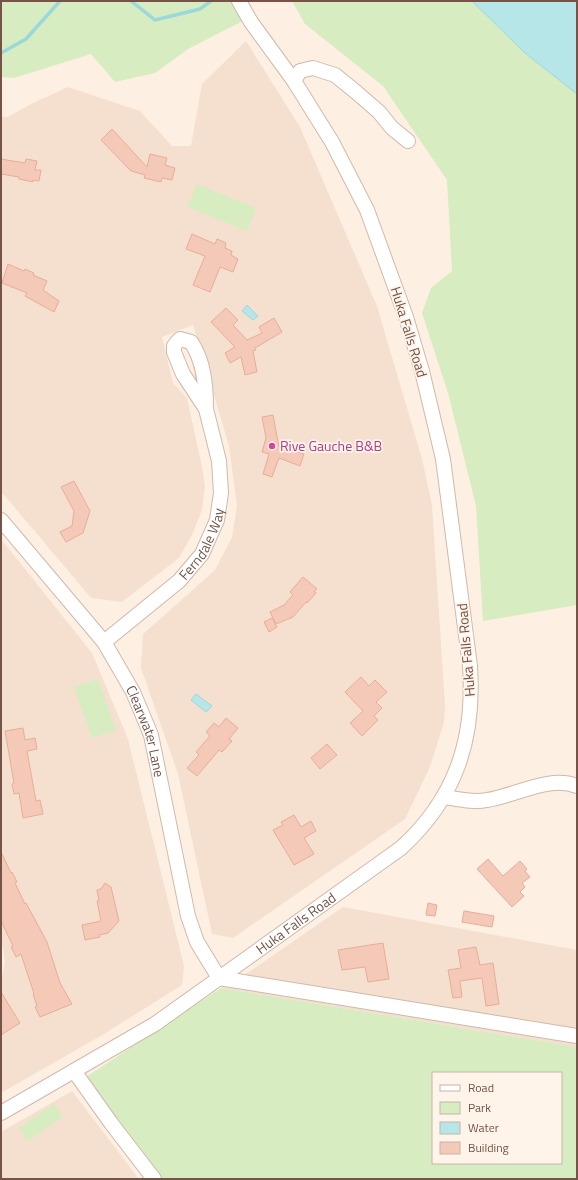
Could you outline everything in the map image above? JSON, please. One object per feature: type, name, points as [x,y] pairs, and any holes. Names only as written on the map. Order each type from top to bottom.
[{"type":"street","name":"Huka Falls Road","points":[[1,1113],[155,1024],[401,848],[418,833],[434,813],[444,797],[455,773],[468,731],[472,691],[470,666],[443,459],[422,371],[406,316],[367,210],[332,142],[294,80],[251,22],[239,1]]},
{"type":"street","points":[[294,80],[300,71],[313,68],[335,76],[356,92],[408,142]]},
{"type":"street","name":"Ferndale Way","points":[[104,642],[179,580],[202,554],[209,539],[217,520],[221,492],[219,461],[206,409]]},
{"type":"street","name":"Clearwater Lane","points":[[1,520],[104,642],[133,692],[151,736],[188,916],[197,942],[219,978]]},
{"type":"street","points":[[444,797],[478,801],[493,799],[555,782],[568,783],[577,786]]},
{"type":"street","points":[[219,978],[577,1036]]},
{"type":"street","points":[[74,1071],[111,1124],[154,1179]]},
{"type":"shaded area","points":[[246,41],[300,127],[377,306],[422,459],[432,505],[445,705],[444,722],[430,767],[405,819],[233,938],[212,934],[178,774],[141,668],[143,634],[215,570],[232,537],[237,506],[229,446],[193,325],[162,337],[173,383],[187,398],[205,486],[202,510],[192,535],[179,558],[122,602],[91,598],[1,493],[1,117],[8,117],[31,104],[68,87],[140,111],[172,146],[191,146],[202,84]]},
{"type":"shaded area","points":[[1,539],[92,653],[128,739],[184,966],[182,985],[104,1034],[1,1093],[1,982],[5,963],[1,943]]},
{"type":"shaded area","points":[[343,907],[577,950],[577,1047],[221,988],[252,970]]},
{"type":"shaded area","points":[[72,1091],[139,1179],[1,1179],[1,1132]]},
{"type":"green space","points":[[1,1],[234,1],[245,20],[188,49],[155,73],[115,82],[91,54],[14,78],[1,77]]},
{"type":"green space","points":[[292,1],[472,1],[525,53],[577,94],[577,605],[483,621],[476,506],[448,393],[422,313],[431,288],[452,271],[447,180],[383,86],[305,24]]},
{"type":"green space","points":[[197,184],[256,208],[247,231],[187,207]]},
{"type":"green space","points":[[98,679],[116,730],[92,738],[74,687]]},
{"type":"green space","points":[[221,988],[577,1047],[577,1179],[162,1179],[86,1077]]},
{"type":"green space","points":[[54,1104],[63,1117],[28,1141],[19,1128]]},
{"type":"water","points":[[472,1],[577,1],[577,94],[525,53]]},
{"type":"water","points":[[247,305],[258,316],[253,320],[242,311]]},
{"type":"water","points":[[196,694],[212,706],[206,712],[191,700]]},
{"type":"building","points":[[112,129],[147,167],[150,154],[167,158],[165,165],[175,168],[172,180],[162,178],[161,182],[144,178],[145,175],[131,171],[101,140]]},
{"type":"building","points":[[1,159],[25,163],[26,159],[37,161],[35,170],[41,170],[39,181],[33,180],[33,182],[19,179],[19,177],[1,174]]},
{"type":"building","points":[[192,234],[215,244],[217,239],[226,243],[225,248],[232,251],[231,255],[238,259],[233,272],[220,267],[210,292],[193,285],[205,256],[186,249]]},
{"type":"building","points":[[8,264],[24,271],[25,269],[34,273],[33,275],[47,281],[43,290],[59,301],[54,312],[25,296],[27,293],[2,283]]},
{"type":"building","points":[[226,308],[238,320],[233,325],[247,340],[262,333],[259,327],[274,318],[282,332],[255,348],[256,350],[253,351],[257,372],[245,375],[241,357],[230,363],[225,353],[235,347],[211,322]]},
{"type":"building","points":[[273,415],[279,447],[304,454],[300,466],[279,458],[272,477],[263,474],[269,454],[262,452],[266,438],[262,417]]},
{"type":"building","points":[[74,481],[90,511],[83,533],[66,542],[60,532],[72,526],[74,511],[61,487]]},
{"type":"building","points":[[303,577],[317,589],[314,592],[316,593],[293,617],[276,624],[270,612],[284,605],[293,595],[290,592]]},
{"type":"building","points":[[272,618],[277,627],[269,632],[264,622]]},
{"type":"building","points":[[361,677],[369,686],[375,680],[387,692],[376,702],[382,708],[374,716],[378,720],[362,736],[350,723],[363,711],[345,692]]},
{"type":"building","points":[[226,718],[238,728],[229,739],[232,741],[222,752],[219,750],[197,776],[187,768],[199,755],[196,752],[210,736],[206,732],[214,723],[219,727]]},
{"type":"building","points":[[23,728],[25,740],[35,738],[37,749],[27,751],[36,801],[40,800],[43,814],[23,818],[19,793],[14,794],[12,784],[14,783],[5,731]]},
{"type":"building","points":[[327,744],[337,755],[320,769],[311,758]]},
{"type":"building","points":[[294,815],[301,827],[311,821],[316,831],[304,838],[314,854],[294,865],[273,830],[283,825],[281,822]]},
{"type":"building","points":[[1,852],[17,882],[15,883],[25,904],[26,903],[47,942],[60,983],[72,1004],[40,1017],[35,1007],[37,1006],[34,994],[21,954],[16,957],[11,947],[13,946],[1,921]]},
{"type":"building","points":[[488,859],[503,876],[520,861],[527,869],[525,871],[530,877],[522,883],[525,887],[520,892],[524,896],[512,907],[477,869]]},
{"type":"building","points":[[105,883],[111,887],[119,921],[108,933],[99,935],[100,937],[85,940],[82,925],[101,921],[97,901],[99,901],[97,890],[101,889]]},
{"type":"building","points":[[428,903],[437,905],[435,916],[426,915]]},
{"type":"building","points":[[464,911],[494,916],[492,927],[462,922]]},
{"type":"building","points":[[383,943],[389,979],[368,982],[365,967],[342,970],[338,950]]},
{"type":"building","points":[[476,947],[480,965],[493,963],[499,1004],[486,1006],[482,978],[460,981],[462,997],[453,998],[448,970],[461,968],[458,950]]},
{"type":"building","points":[[1,992],[20,1023],[1,1035]]},
{"type":"waterway","points":[[1,53],[26,39],[60,1]]},
{"type":"waterway","points":[[131,1],[155,20],[200,9],[211,1]]},
{"type":"place","name":"Rive Gauche B&B","points":[[272,446]]}]
